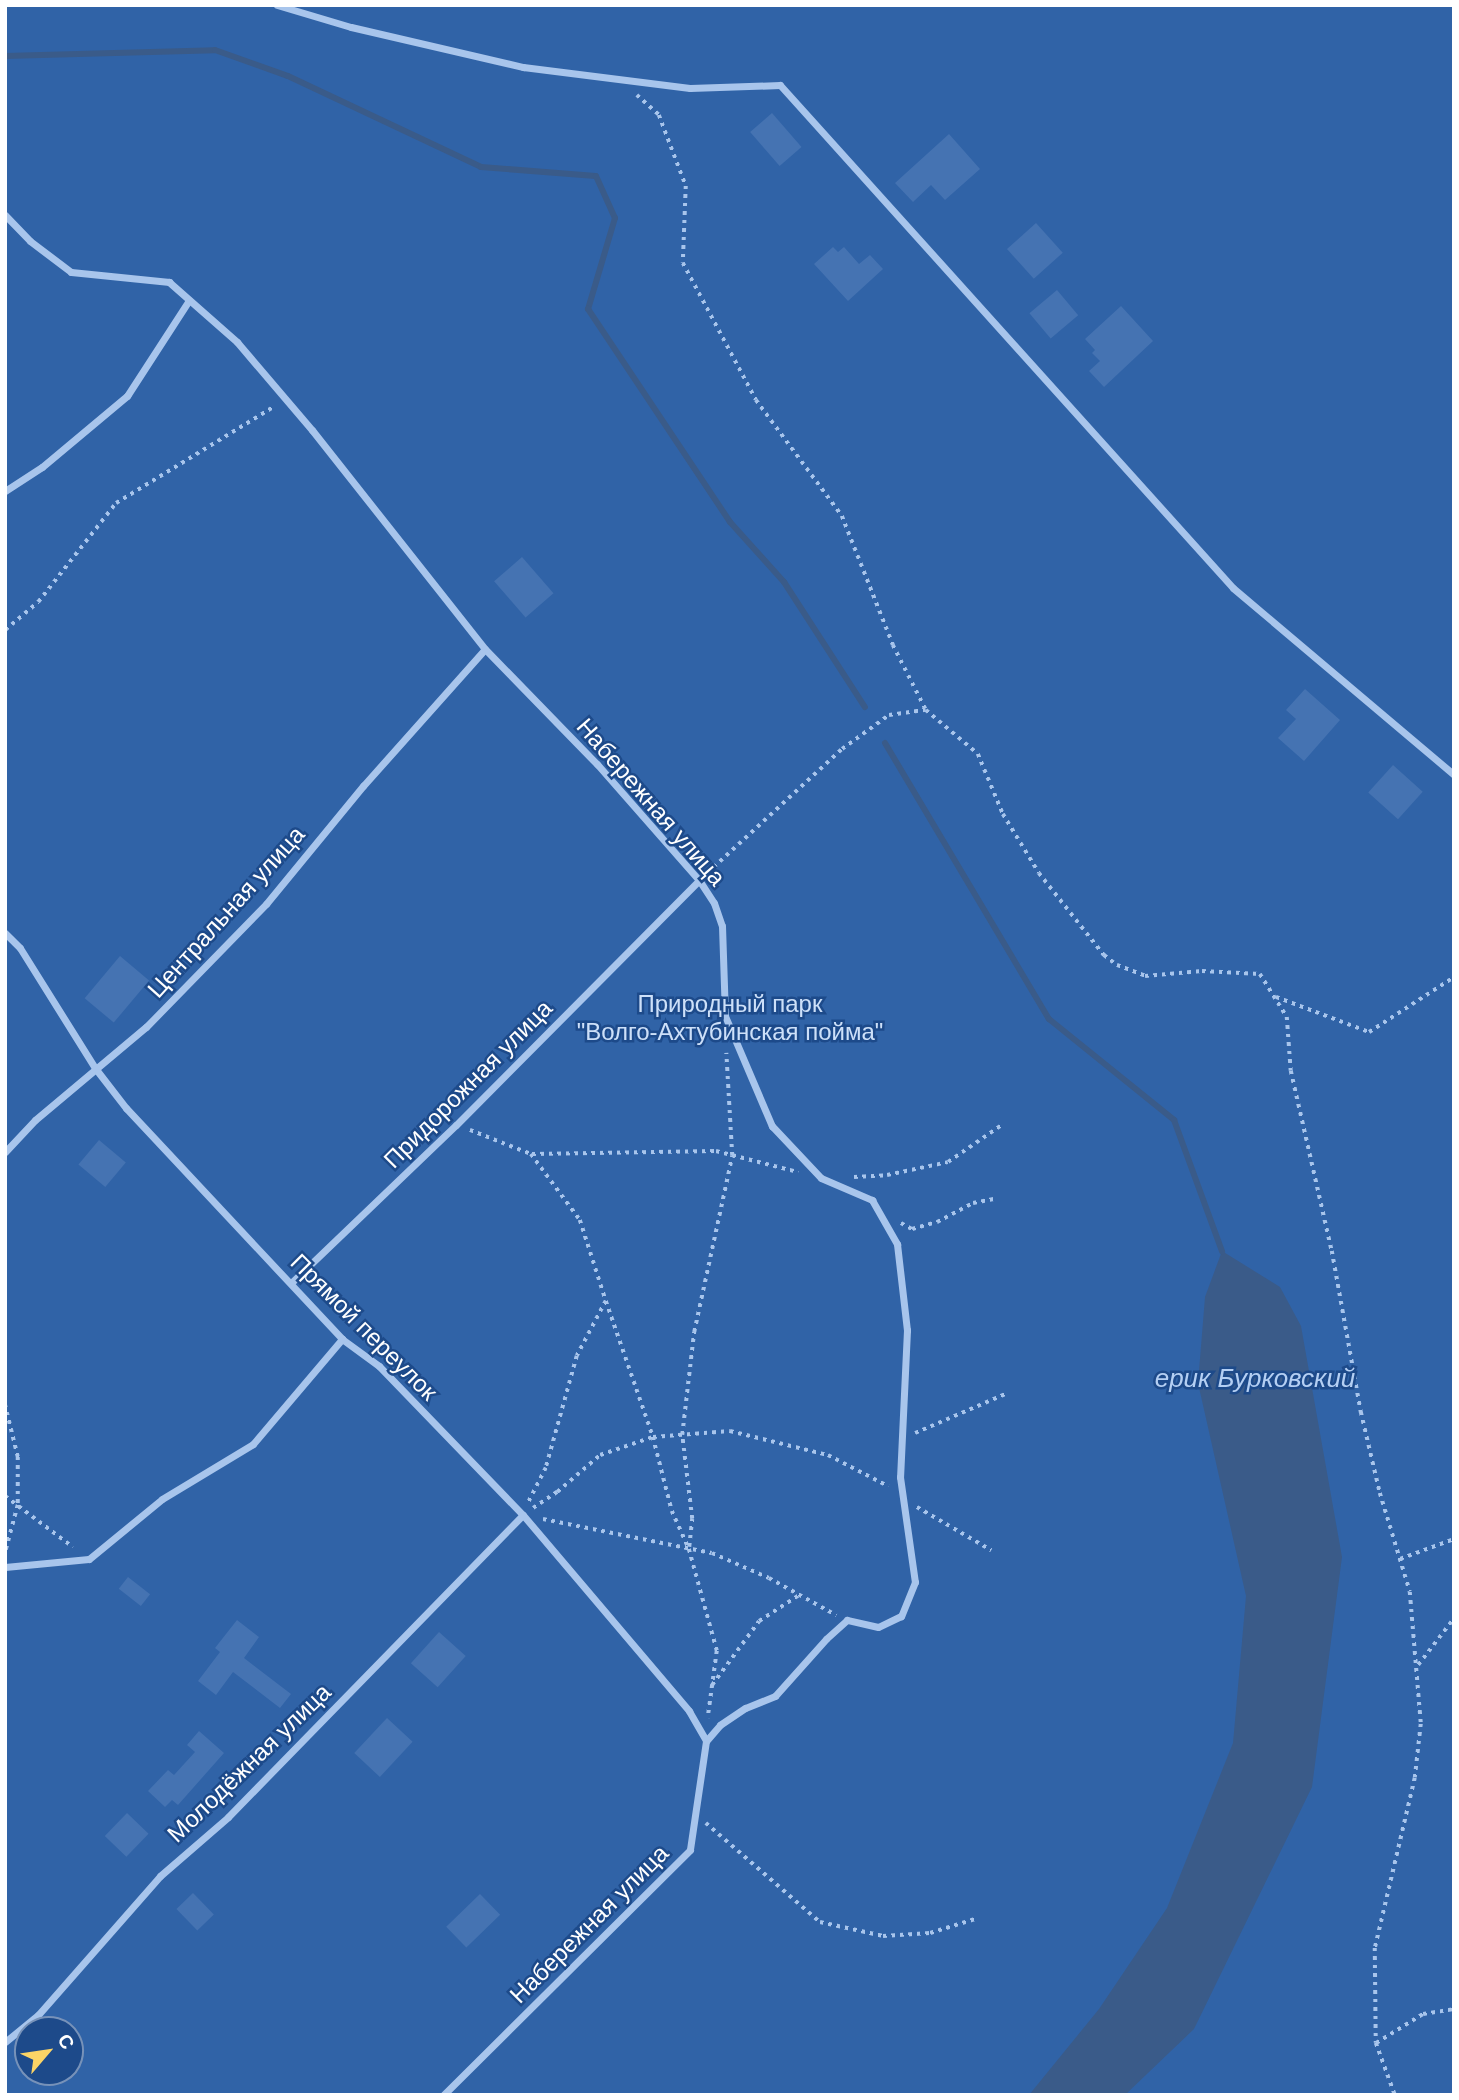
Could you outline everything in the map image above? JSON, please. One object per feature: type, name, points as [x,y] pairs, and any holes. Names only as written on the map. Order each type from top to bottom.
[{"type":"street","points":[[277,5],[488,59],[690,88],[780,85],[1233,588],[1454,775]]},
{"type":"street","name":"Набережная улица","points":[[5,215],[30,241],[71,272],[169,282],[237,342],[485,649],[597,764],[699,880],[714,903],[722,926],[725,1016],[772,1126],[821,1178],[872,1200],[897,1244],[907,1330],[904,1438],[900,1477],[915,1582],[901,1616],[878,1627],[847,1620]]},
{"type":"street","points":[[5,491],[42,467],[127,396],[188,300]]},
{"type":"street","name":"Центральная улица","points":[[5,1152],[35,1120],[146,1027],[266,904],[363,786],[485,649]]},
{"type":"street","name":"Придорожная улица","points":[[291,1283],[456,1125],[699,880]]},
{"type":"street","name":"Прямой переулок","points":[[5,933],[20,948],[95,1068],[126,1108],[342,1339],[379,1366],[523,1515],[689,1711],[706,1741]]},
{"type":"street","points":[[5,1567],[89,1559],[162,1499],[253,1444],[342,1339]]},
{"type":"street","name":"Молодёжная улица","points":[[5,2042],[38,2015],[160,1876],[228,1817],[523,1515]]},
{"type":"street","points":[[706,1741],[720,1725],[745,1708],[775,1696],[826,1639],[847,1620]]},
{"type":"street","name":"Набережная улица","points":[[443,2095],[690,1850],[706,1741]]},
{"type":"path","points":[[619,79],[659,115],[685,186],[683,263],[756,400],[842,516],[893,645],[926,710],[978,754],[1003,814],[1039,873],[1104,955],[1117,965],[1145,976],[1202,971],[1260,974],[1287,1017],[1291,1071],[1332,1251],[1361,1412],[1410,1592],[1421,1724],[1415,1778],[1375,1948],[1376,2043],[1395,2095]]},
{"type":"path","points":[[5,630],[38,602],[116,503],[286,400]]},
{"type":"path","points":[[699,880],[842,749],[889,715],[926,710]]},
{"type":"path","points":[[1274,996],[1369,1032],[1454,977]]},
{"type":"path","points":[[689,1549],[692,1519],[682,1435],[694,1332],[732,1156],[726,1041]]},
{"type":"path","points":[[848,1177],[887,1175],[948,1162],[1003,1124]]},
{"type":"path","points":[[456,1125],[531,1154],[716,1151],[821,1178]]},
{"type":"path","points":[[531,1154],[580,1220],[653,1437],[672,1511],[689,1549],[716,1651],[706,1741]]},
{"type":"path","points":[[880,1213],[912,1229],[937,1222],[972,1203],[994,1199]]},
{"type":"path","points":[[523,1515],[546,1468],[577,1356],[606,1301]]},
{"type":"path","points":[[904,1438],[1005,1394]]},
{"type":"path","points":[[5,1404],[18,1457],[18,1505],[5,1554]]},
{"type":"path","points":[[523,1515],[558,1492],[600,1455],[653,1437],[730,1431],[828,1455],[882,1480],[905,1500],[991,1550]]},
{"type":"path","points":[[5,1496],[89,1559]]},
{"type":"path","points":[[523,1515],[712,1553],[847,1620]]},
{"type":"path","points":[[1400,1559],[1454,1539]]},
{"type":"path","points":[[710,1686],[759,1621],[800,1595]]},
{"type":"path","points":[[1417,1666],[1454,1618]]},
{"type":"path","points":[[705,1822],[820,1922],[883,1936],[930,1933],[975,1919]]},
{"type":"path","points":[[1376,2043],[1423,2014],[1454,2009]]},
{"type":"green space","name":"Природный парк \"Волго-Ахтубинская пойма\"","points":[[5,5],[1454,5],[1454,2095],[5,2095]]},
{"type":"water","name":"ерик Бурковский","points":[[1222,1251],[1280,1287],[1301,1326],[1342,1557],[1312,1787],[1194,2029],[1125,2095],[1029,2095],[1099,2009],[1167,1908],[1233,1743],[1246,1596],[1198,1383],[1205,1297]]},
{"type":"building","points":[[772,113],[802,147],[780,166],[750,132]]},
{"type":"building","points":[[949,134],[980,169],[945,200],[931,185],[913,202],[895,183]]},
{"type":"building","points":[[1036,223],[1063,253],[1034,279],[1007,249]]},
{"type":"building","points":[[833,247],[838,252],[844,247],[859,264],[870,255],[883,269],[848,301],[814,264]]},
{"type":"building","points":[[1057,290],[1078,315],[1051,338],[1029,313]]},
{"type":"building","points":[[1121,306],[1153,341],[1104,387],[1089,371],[1100,361],[1092,353],[1095,350],[1085,339]]},
{"type":"building","points":[[522,557],[553,593],[526,618],[494,581]]},
{"type":"building","points":[[1305,689],[1340,720],[1304,761],[1278,738],[1296,719],[1286,710]]},
{"type":"building","points":[[1393,765],[1423,792],[1398,819],[1368,792]]},
{"type":"building","points":[[120,956],[149,980],[114,1023],[85,998]]},
{"type":"building","points":[[99,1140],[126,1162],[105,1187],[78,1165]]},
{"type":"building","points":[[128,1577],[150,1594],[141,1606],[119,1589]]},
{"type":"building","points":[[237,1620],[259,1637],[244,1658],[291,1694],[280,1708],[233,1672],[216,1695],[198,1681],[220,1652],[215,1648]]},
{"type":"building","points":[[439,1632],[466,1656],[438,1687],[411,1663]]},
{"type":"building","points":[[387,1718],[413,1742],[380,1777],[354,1753]]},
{"type":"building","points":[[199,1731],[224,1753],[178,1805],[172,1800],[165,1807],[148,1791],[168,1770],[174,1775],[195,1752],[187,1745]]},
{"type":"building","points":[[127,1813],[149,1834],[126,1857],[105,1836]]},
{"type":"building","points":[[193,1893],[214,1915],[197,1931],[176,1909]]},
{"type":"building","points":[[480,1894],[500,1915],[466,1948],[446,1927]]},
{"type":"waterway","points":[[5,56],[215,50],[288,76],[481,167],[596,176],[615,218],[588,309],[730,522],[784,582],[865,707]]},
{"type":"waterway","points":[[885,743],[1049,1019],[1174,1120],[1222,1251]]}]
